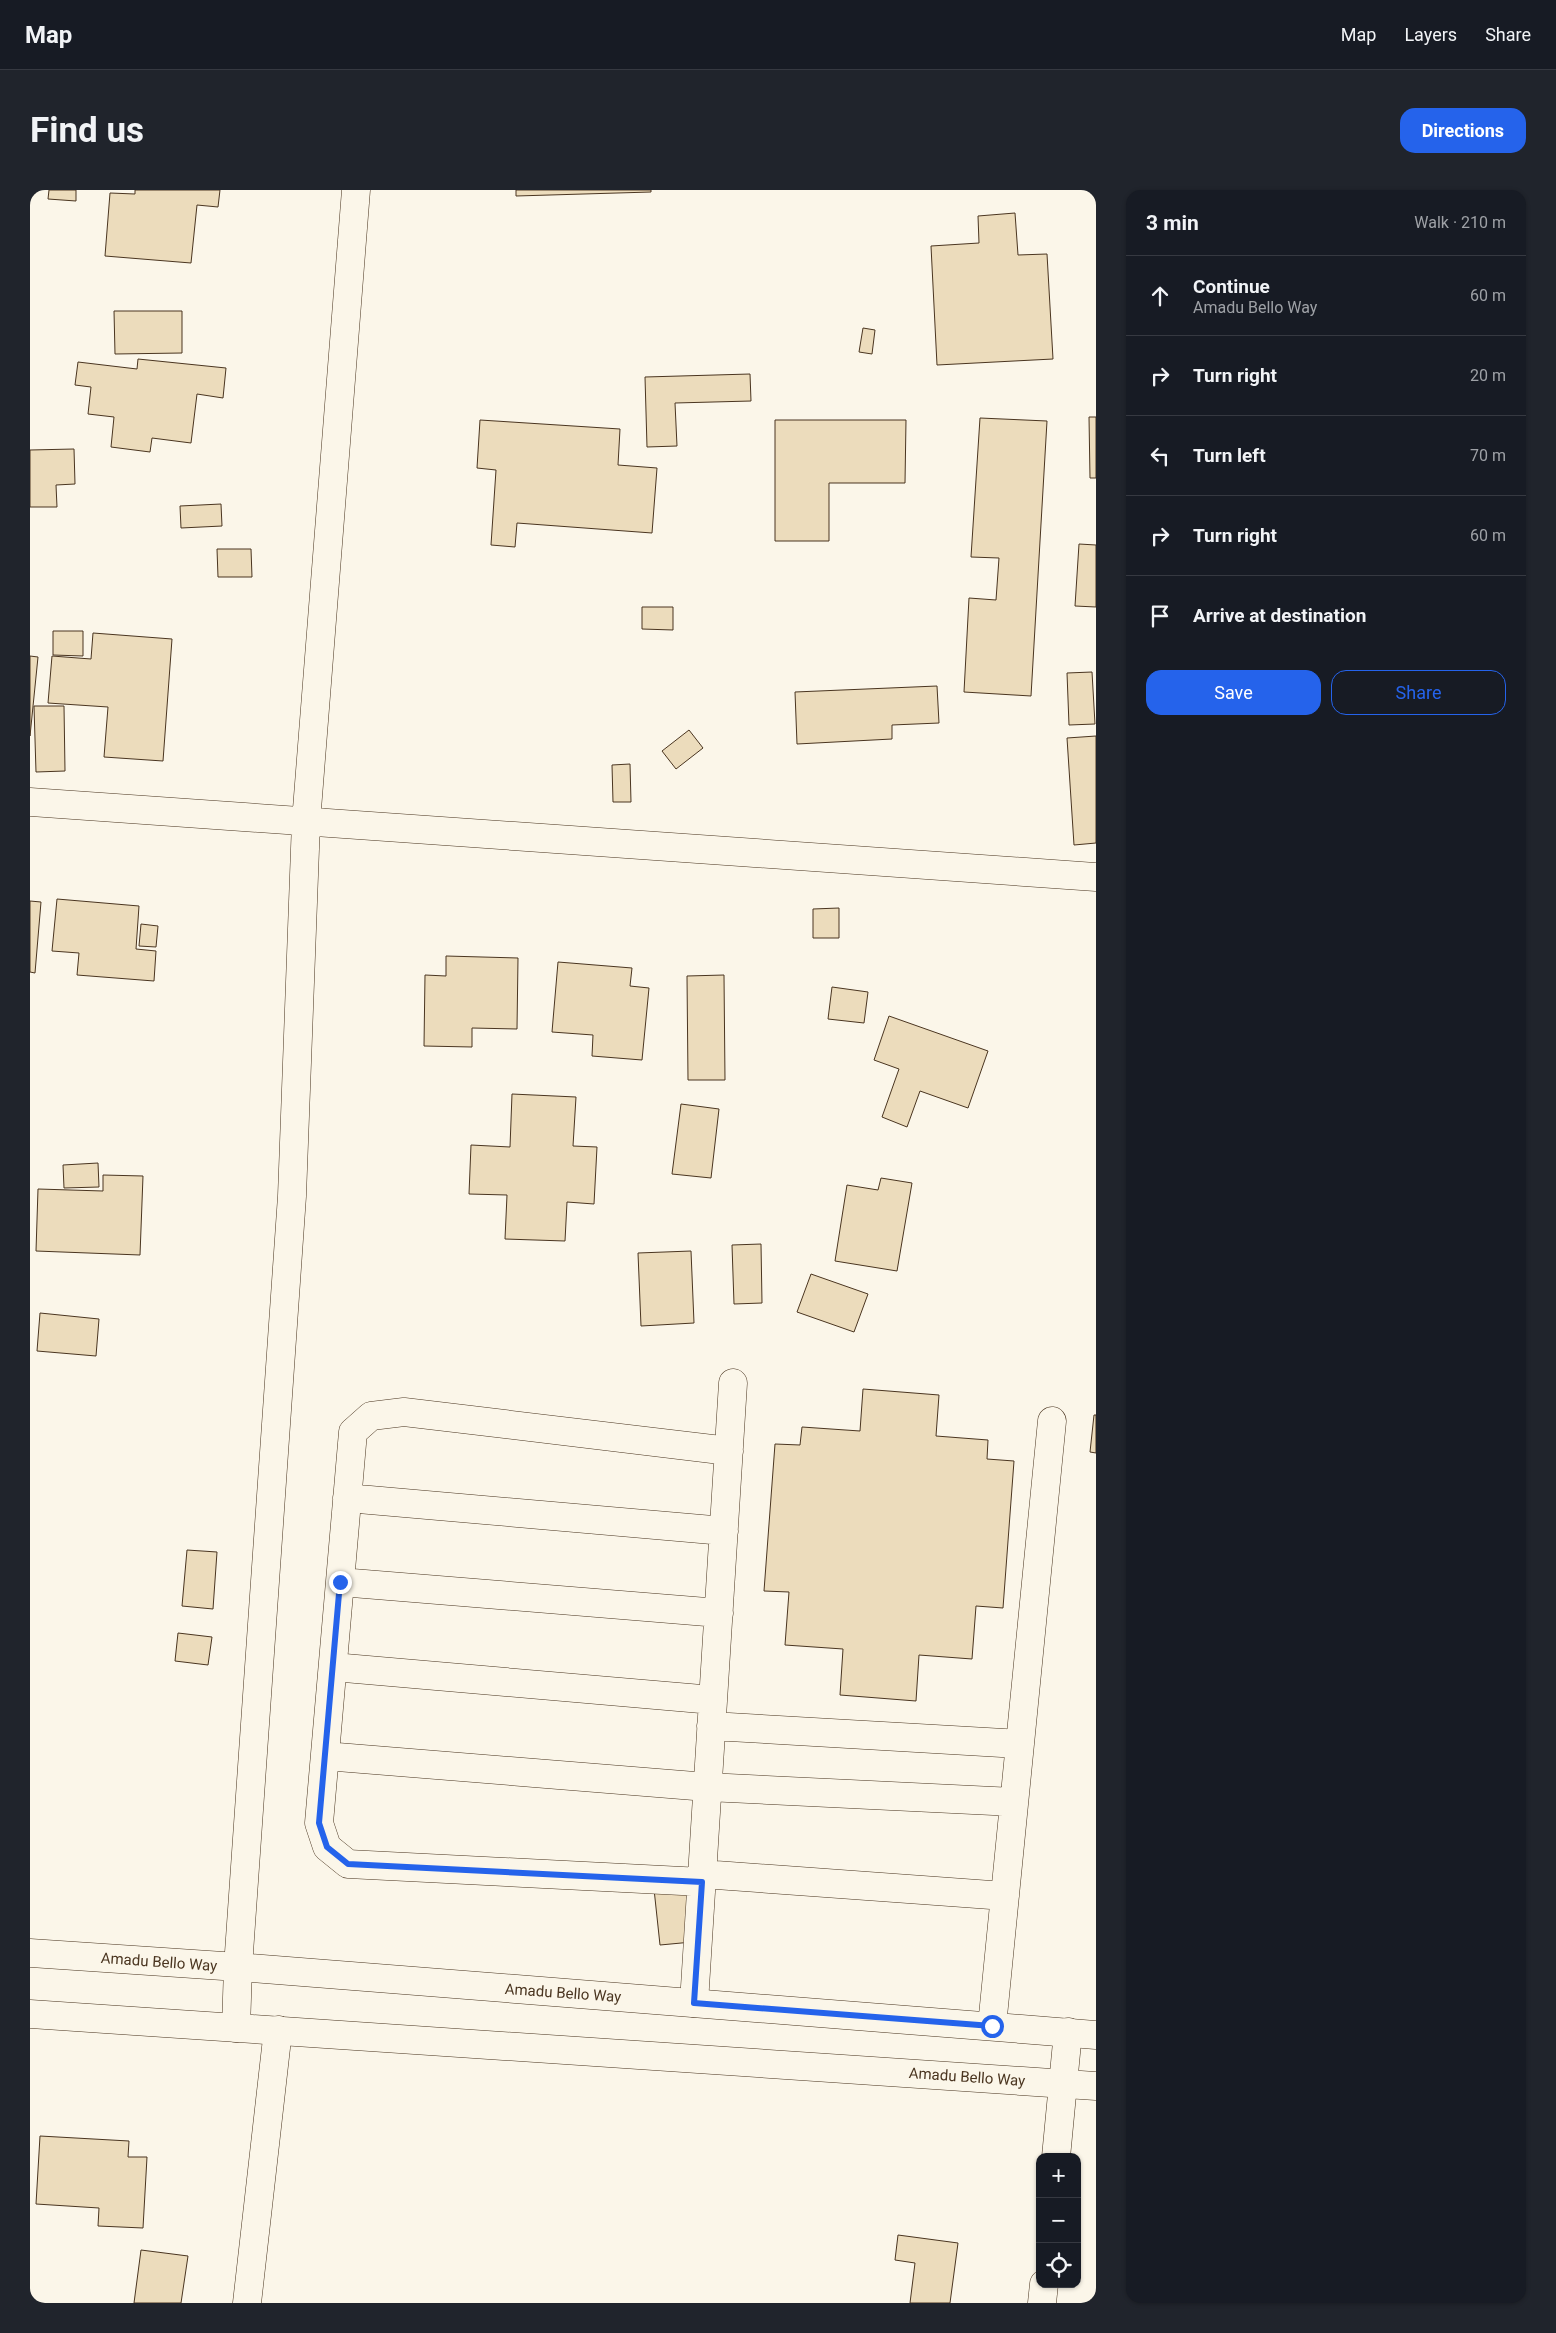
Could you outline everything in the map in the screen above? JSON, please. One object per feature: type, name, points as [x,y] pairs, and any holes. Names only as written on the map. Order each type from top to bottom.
[{"type":"street","points":[[236,2028],[238,1967],[292,1196],[306,822],[356,190]]},
{"type":"street","points":[[30,802],[1096,877]]},
{"type":"street","points":[[694,2003],[733,1383]]},
{"type":"street","points":[[729,1451],[404,1412],[371,1416],[353,1432],[319,1823],[327,1847],[348,1864],[702,1878],[1005,1896]]},
{"type":"street","points":[[992,2026],[1052,1421]]},
{"type":"street","points":[[347,1498],[724,1530]]},
{"type":"street","points":[[340,1582],[719,1613]]},
{"type":"street","points":[[333,1668],[714,1700]]},
{"type":"street","points":[[712,1726],[1020,1744]]},
{"type":"street","points":[[325,1756],[708,1787],[1014,1802]]},
{"type":"street","name":"Amadu Bello Way","points":[[30,1953],[238,1967],[1096,2035]]},
{"type":"street","name":"Amadu Bello Way","points":[[30,2014],[1096,2086]]},
{"type":"street","points":[[248,2303],[278,2030]]},
{"type":"street","points":[[1056,2153],[1068,2032]]},
{"type":"street","points":[[1042,2303],[1044,2288]]},
{"type":"building","points":[[49,190],[76,190],[76,201],[48,199]]},
{"type":"building","points":[[135,190],[220,190],[218,207],[197,205],[191,263],[105,256],[110,193],[135,194]]},
{"type":"building","points":[[516,190],[651,190],[651,192],[516,196]]},
{"type":"building","points":[[1015,213],[1018,255],[1047,254],[1053,359],[937,365],[931,246],[979,243],[978,216]]},
{"type":"building","points":[[114,311],[182,311],[182,353],[115,354]]},
{"type":"building","points":[[863,328],[875,330],[872,354],[859,352]]},
{"type":"building","points":[[138,359],[226,368],[223,398],[197,394],[191,443],[152,438],[150,452],[111,447],[114,417],[88,414],[91,387],[75,385],[78,362],[137,369]]},
{"type":"building","points":[[750,374],[751,401],[675,403],[677,446],[647,447],[645,377]]},
{"type":"building","points":[[1089,417],[1096,417],[1096,478],[1090,478]]},
{"type":"building","points":[[980,418],[1047,421],[1031,696],[964,692],[969,598],[996,600],[999,558],[971,557]]},
{"type":"building","points":[[480,420],[620,429],[618,465],[657,468],[652,533],[517,523],[515,547],[491,545],[496,470],[477,468]]},
{"type":"building","points":[[775,420],[906,420],[905,483],[829,483],[829,541],[775,541]]},
{"type":"building","points":[[74,449],[75,484],[56,485],[57,507],[30,507],[30,450]]},
{"type":"building","points":[[221,504],[222,526],[181,528],[180,506]]},
{"type":"building","points":[[1079,544],[1096,545],[1096,607],[1075,606]]},
{"type":"building","points":[[217,549],[251,549],[252,577],[218,577]]},
{"type":"building","points":[[642,607],[673,607],[673,630],[642,629]]},
{"type":"building","points":[[53,631],[83,631],[83,656],[53,655]]},
{"type":"building","points":[[93,633],[172,639],[163,761],[104,757],[108,707],[48,703],[52,656],[91,659]]},
{"type":"building","points":[[30,656],[38,657],[30,736]]},
{"type":"building","points":[[1092,672],[1095,724],[1069,725],[1067,673]]},
{"type":"building","points":[[937,686],[939,723],[892,725],[892,739],[797,744],[795,692]]},
{"type":"building","points":[[34,706],[64,706],[65,771],[36,772]]},
{"type":"building","points":[[689,730],[703,748],[676,769],[662,751]]},
{"type":"building","points":[[1096,736],[1096,843],[1074,845],[1067,738]]},
{"type":"building","points":[[630,764],[631,802],[613,802],[612,765]]},
{"type":"building","points":[[57,899],[139,906],[136,949],[156,951],[154,981],[77,975],[79,953],[52,951]]},
{"type":"building","points":[[30,901],[41,902],[35,973],[30,972]]},
{"type":"building","points":[[839,908],[839,938],[813,938],[813,909]]},
{"type":"building","points":[[141,924],[158,926],[156,947],[139,946]]},
{"type":"building","points":[[446,956],[518,958],[517,1029],[472,1028],[472,1047],[424,1046],[425,975],[446,976]]},
{"type":"building","points":[[558,962],[632,968],[630,986],[649,988],[642,1060],[592,1056],[593,1035],[552,1032]]},
{"type":"building","points":[[724,975],[725,1080],[688,1080],[687,976]]},
{"type":"building","points":[[832,987],[868,992],[864,1023],[828,1019]]},
{"type":"building","points":[[889,1016],[988,1051],[968,1108],[920,1091],[907,1127],[882,1117],[899,1069],[874,1060]]},
{"type":"building","points":[[512,1094],[576,1097],[573,1146],[597,1147],[594,1204],[567,1202],[565,1241],[505,1239],[507,1195],[469,1194],[471,1145],[510,1147]]},
{"type":"building","points":[[681,1104],[719,1109],[711,1178],[672,1174]]},
{"type":"building","points":[[98,1163],[99,1187],[64,1188],[63,1165]]},
{"type":"building","points":[[103,1175],[143,1176],[140,1255],[36,1251],[38,1189],[103,1191]]},
{"type":"building","points":[[881,1178],[912,1183],[897,1271],[835,1261],[847,1185],[878,1190]]},
{"type":"building","points":[[761,1244],[762,1303],[734,1304],[732,1245]]},
{"type":"building","points":[[691,1251],[694,1323],[641,1326],[638,1253]]},
{"type":"building","points":[[811,1274],[868,1294],[854,1332],[797,1312]]},
{"type":"building","points":[[40,1313],[99,1319],[96,1356],[37,1351]]},
{"type":"building","points":[[863,1389],[939,1395],[936,1436],[988,1440],[987,1459],[1014,1461],[1003,1608],[976,1606],[972,1659],[919,1655],[916,1701],[840,1695],[843,1649],[785,1645],[789,1592],[764,1591],[775,1444],[800,1445],[802,1427],[860,1431]]},
{"type":"building","points":[[1094,1415],[1096,1415],[1096,1453],[1090,1452]]},
{"type":"building","points":[[187,1550],[217,1552],[213,1609],[182,1606]]},
{"type":"building","points":[[178,1633],[212,1637],[208,1665],[175,1661]]},
{"type":"building","points":[[686,1885],[692,1942],[660,1945],[654,1889]]},
{"type":"building","points":[[40,2136],[129,2141],[128,2157],[147,2157],[143,2228],[98,2226],[99,2208],[36,2204]]},
{"type":"building","points":[[898,2235],[958,2243],[950,2303],[910,2303],[915,2263],[895,2260]]},
{"type":"building","points":[[141,2250],[188,2256],[181,2303],[134,2303]]},
{"type":"route","points":[[340,1582],[319,1823],[327,1847],[348,1864],[702,1882],[694,2003],[992,2026]]}]
